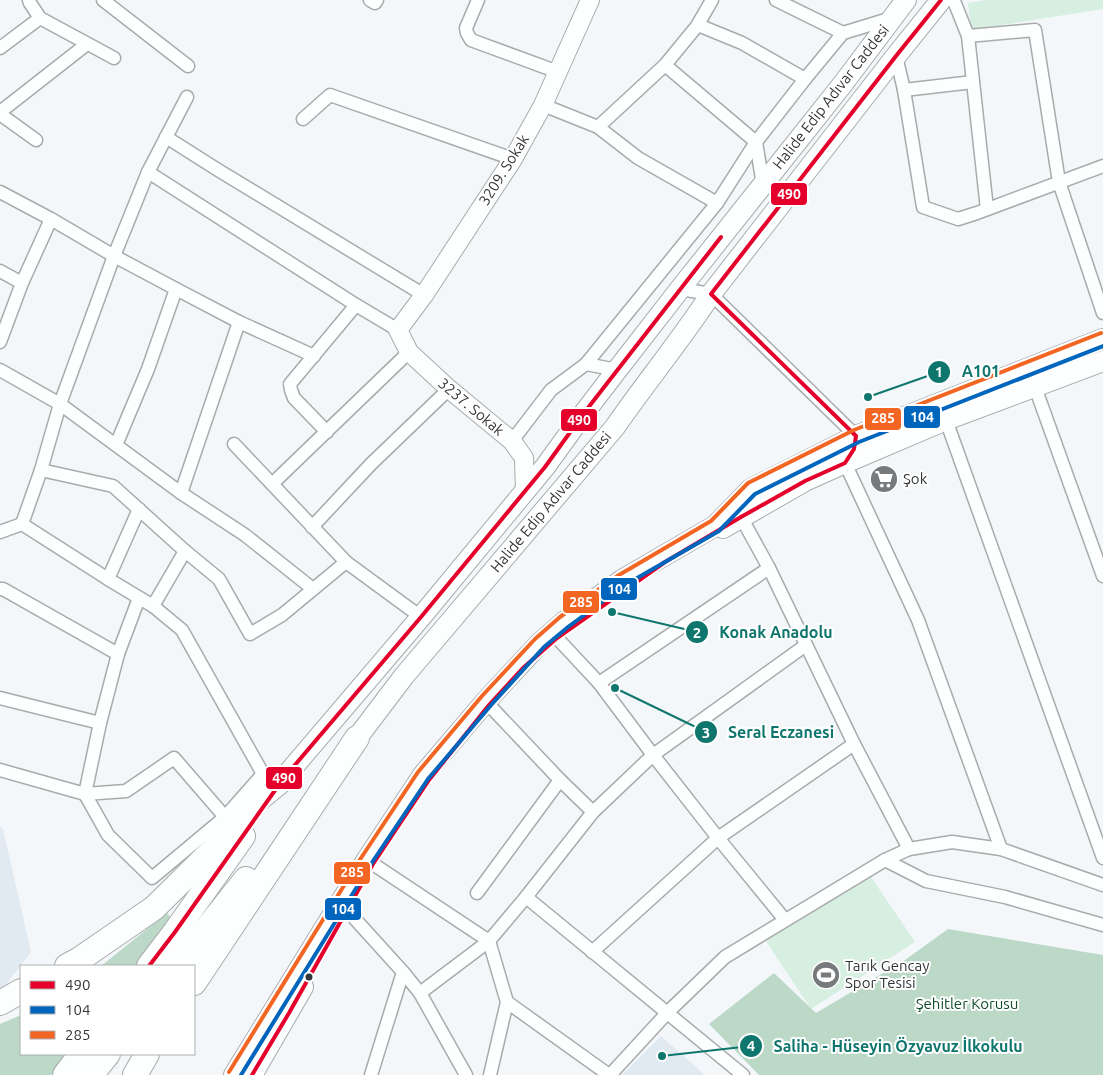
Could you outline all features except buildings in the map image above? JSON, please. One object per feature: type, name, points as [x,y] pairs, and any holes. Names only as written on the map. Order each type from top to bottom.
[{"type":"highway","points":[[179,965],[357,738]]},
{"type":"highway","points":[[195,981],[357,738]]},
{"type":"highway","points":[[69,965],[154,908],[218,845],[256,801],[273,776]]},
{"type":"highway","points":[[150,965],[175,932],[273,776]]},
{"type":"highway","points":[[0,1003],[20,992]]},
{"type":"highway","points":[[65,1075],[80,1055]]},
{"type":"highway","points":[[91,1075],[107,1055]]},
{"type":"highway","points":[[135,1075],[146,1055]]},
{"type":"main road","name":"3209. Sokak","points":[[398,330],[424,295],[513,159],[543,105],[590,0]]},
{"type":"main road","name":"Halide Edip Adıvar Caddesi","points":[[273,776],[421,617],[525,492],[680,289],[842,85],[893,9],[906,0]]},
{"type":"main road","name":"Halide Edip Adıvar Caddesi","points":[[357,738],[404,676],[614,427],[695,319],[711,294],[896,56],[926,20],[951,0]]},
{"type":"main road","name":"3237. Sokak","points":[[398,330],[409,352],[449,389],[512,441],[524,458],[525,492]]},
{"type":"main road","points":[[234,1075],[366,861],[423,775],[487,700],[540,643],[564,622],[622,580],[715,526],[751,489],[856,436],[1103,339]]},
{"type":"main road","points":[[252,1075],[374,864],[429,780],[489,705],[523,668],[556,638],[665,562],[805,481],[946,420],[1103,361]]},
{"type":"main road","points":[[845,463],[854,449],[856,436]]},
{"type":"street","points":[[29,0],[40,18],[114,58]]},
{"type":"street","points":[[103,0],[188,66]]},
{"type":"street","points":[[370,0],[375,3],[377,0]]},
{"type":"street","points":[[478,0],[466,28],[471,40],[558,72]]},
{"type":"street","points":[[598,127],[665,65],[698,24],[712,0]]},
{"type":"street","points":[[776,0],[843,33]]},
{"type":"street","points":[[951,0],[968,36],[987,209]]},
{"type":"street","points":[[512,441],[551,390],[586,364],[718,202],[756,142],[843,33],[893,9]]},
{"type":"street","points":[[0,48],[40,18]]},
{"type":"street","points":[[698,24],[742,43],[805,79]]},
{"type":"street","points":[[968,36],[1035,30],[1059,182],[1103,313]]},
{"type":"street","points":[[36,140],[0,113],[87,44]]},
{"type":"street","points":[[896,56],[904,90],[923,207],[958,219],[1103,166]]},
{"type":"street","points":[[665,65],[756,142],[763,185]]},
{"type":"street","points":[[904,90],[973,82]]},
{"type":"street","points":[[303,119],[330,95],[513,159]]},
{"type":"street","points":[[22,524],[41,470],[60,404],[114,256],[148,172],[187,97]]},
{"type":"street","points":[[543,105],[598,127],[638,158],[718,202]]},
{"type":"street","points":[[166,137],[424,295]]},
{"type":"street","points":[[148,172],[398,330]]},
{"type":"street","points":[[0,192],[114,256],[239,322],[314,356]]},
{"type":"street","points":[[0,342],[22,283],[51,219]]},
{"type":"street","points":[[0,271],[22,283]]},
{"type":"street","points":[[116,445],[148,369],[176,289]]},
{"type":"street","points":[[680,289],[711,294],[856,436]]},
{"type":"street","points":[[326,432],[294,398],[290,390],[290,384],[356,305]]},
{"type":"street","points":[[180,493],[239,322]]},
{"type":"street","points":[[272,484],[409,352]]},
{"type":"street","points":[[586,364],[617,370]]},
{"type":"street","points":[[0,370],[60,404],[180,493],[246,535],[313,589]]},
{"type":"street","points":[[1035,387],[1103,576]]},
{"type":"street","points":[[312,526],[371,464],[449,389]]},
{"type":"street","points":[[946,420],[1103,858]]},
{"type":"street","points":[[234,444],[346,562],[421,617]]},
{"type":"street","points":[[845,463],[918,620],[1000,848]]},
{"type":"street","points":[[41,470],[113,486],[219,579],[250,634],[282,615],[346,562]]},
{"type":"street","points":[[108,579],[139,509]]},
{"type":"street","points":[[741,517],[769,568],[854,744],[909,849]]},
{"type":"street","points":[[0,532],[22,524]]},
{"type":"street","points":[[22,524],[154,606],[182,630],[273,776],[152,878],[108,835],[85,794],[118,654],[139,598]]},
{"type":"street","points":[[154,606],[185,551]]},
{"type":"street","points":[[599,683],[769,568]]},
{"type":"street","points":[[0,589],[3,588],[118,654]]},
{"type":"street","points":[[556,638],[599,683],[718,838],[785,920]]},
{"type":"street","points":[[420,993],[489,941],[593,812],[653,755],[806,645]]},
{"type":"street","points":[[0,698],[100,724]]},
{"type":"street","points":[[489,705],[593,812]]},
{"type":"street","points":[[592,952],[718,838],[854,744]]},
{"type":"street","points":[[0,770],[85,794],[126,791],[174,758],[225,818]]},
{"type":"street","points":[[477,893],[560,780]]},
{"type":"street","points":[[507,1002],[609,1075],[668,1012],[725,958],[885,860],[909,849],[952,842],[1000,848],[1103,885]]},
{"type":"street","points":[[885,860],[926,881],[1004,897],[1103,925]]},
{"type":"street","points":[[374,864],[489,941],[507,1002],[490,1075]]},
{"type":"street","points":[[526,897],[743,1075]]},
{"type":"street","points":[[348,908],[355,919],[420,993],[466,1075]]},
{"type":"street","points":[[371,1075],[403,972]]},
{"type":"shaded area","points":[[0,826],[3,829],[31,952],[7,983],[0,988]]},
{"type":"shaded area","points":[[661,1036],[705,1075],[622,1075]]},
{"type":"green space","points":[[986,0],[1103,0],[1103,9],[971,30],[968,3]]},
{"type":"green space","name":"Tarık Gencay Spor Tesisi","points":[[871,877],[915,942],[811,1009],[762,935]]},
{"type":"green space","points":[[167,913],[175,923],[141,965],[102,965]]},
{"type":"green space","name":"Şehitler Korusu","points":[[948,929],[1103,955],[1103,1075],[759,1075],[709,1024],[774,973],[816,1013],[905,960]]},
{"type":"green space","points":[[20,1015],[20,1055],[70,1055],[54,1075],[0,1075],[0,1024]]},
{"type":"transit line","name":"490","points":[[252,1075],[373,864],[429,780],[489,705],[523,668],[557,638],[665,562],[805,481],[845,463],[854,449],[856,436],[711,294],[941,0]]},
{"type":"transit line","name":"490","points":[[150,965],[283,779],[421,617],[545,467],[584,413],[721,237]]},
{"type":"transit line","name":"285","points":[[229,1072],[361,858],[418,772],[482,696],[535,639],[560,617],[619,575],[711,521],[748,483],[854,430],[1101,333]]},
{"type":"transit line","name":"104","points":[[241,1075],[371,864],[428,779],[544,647],[625,585],[719,531],[755,494],[859,442],[1103,346]]},
{"type":"place","name":"A101","points":[[868,397]]},
{"type":"place","name":"Şok","points":[[884,479]]},
{"type":"place","name":"Konak Anadolu","points":[[612,612]]},
{"type":"place","name":"Seral Eczanesi","points":[[615,688]]},
{"type":"place","name":"Tarık Gencay Spor Tesisi","points":[[826,975]]},
{"type":"place","name":"Saliha - Hüseyin Özyavuz İlkokulu","points":[[662,1056]]}]
